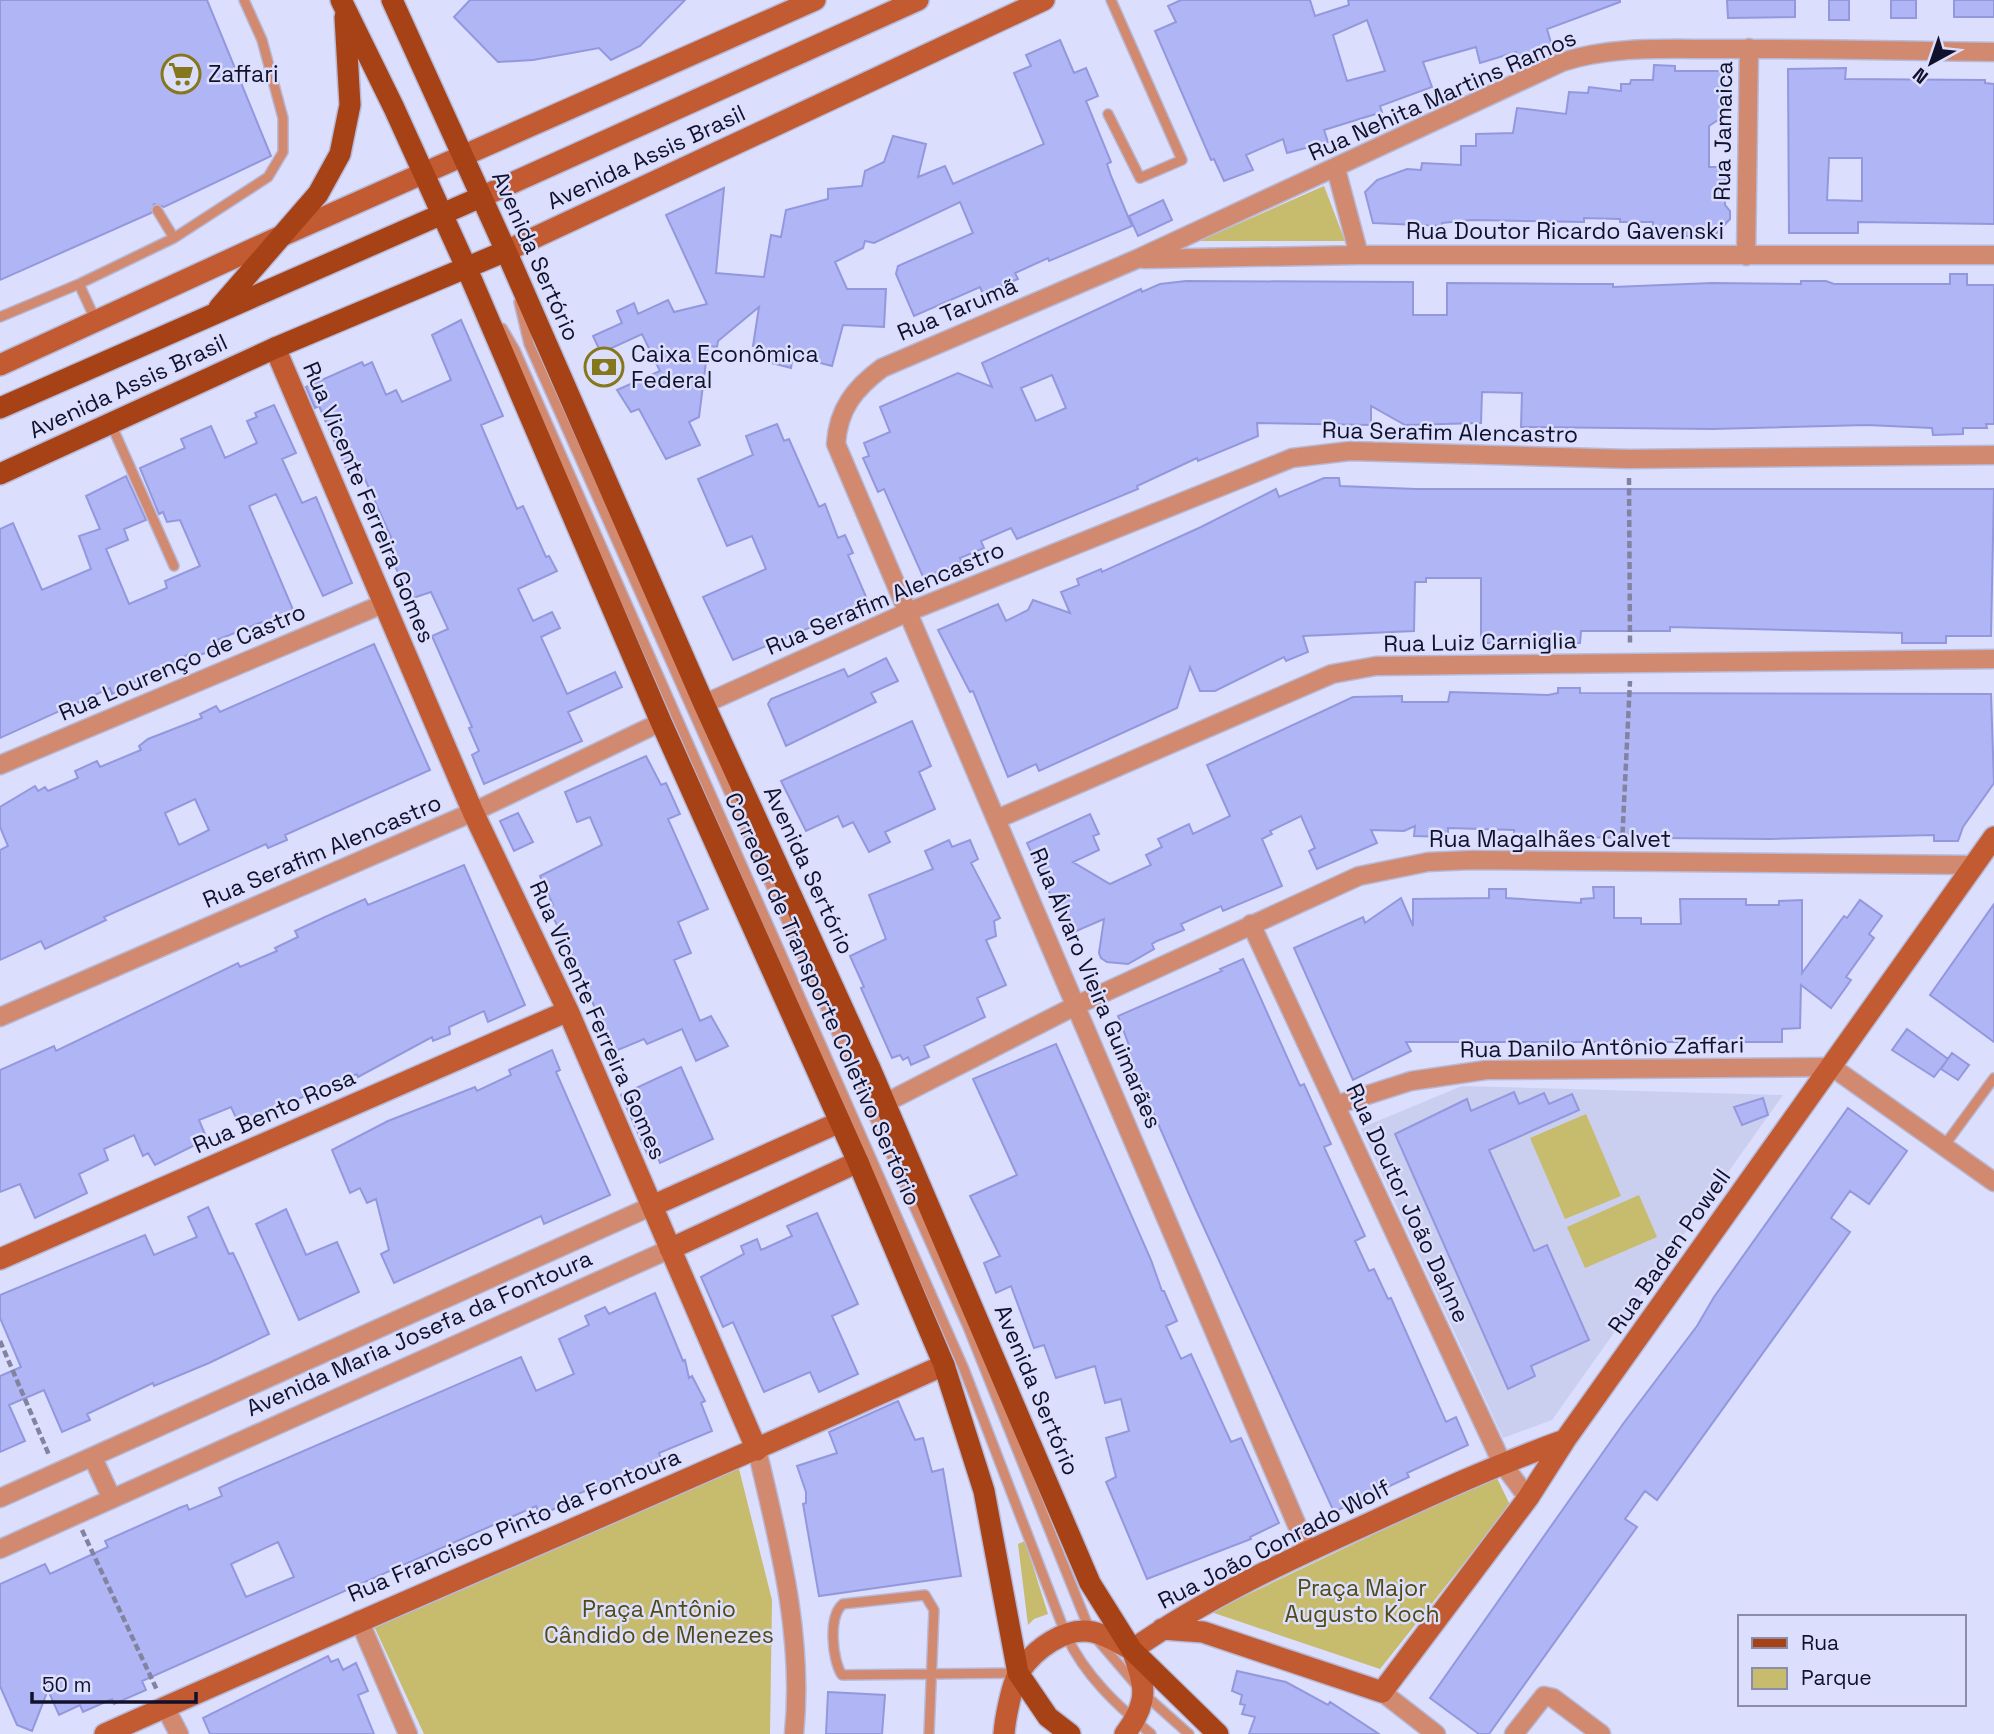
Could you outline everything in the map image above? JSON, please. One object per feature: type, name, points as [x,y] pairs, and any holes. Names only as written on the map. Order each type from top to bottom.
[{"type":"main road","name":"Avenida Sertório","points":[[392,0],[506,251],[704,704],[885,1102],[1090,1583],[1132,1650],[1218,1734]]},
{"type":"main road","points":[[342,4],[443,214],[660,722],[858,1162],[944,1365],[984,1491],[1018,1673],[1048,1717],[1069,1734]]},
{"type":"main road","points":[[217,311],[277,238],[318,194],[340,154],[350,105],[342,4]]},
{"type":"main road","name":"Avenida Assis Brasil","points":[[0,408],[481,197]]},
{"type":"main road","name":"Avenida Assis Brasil","points":[[0,474],[275,348],[506,251]]},
{"type":"street","points":[[0,365],[277,238],[815,0]]},
{"type":"street","name":"Avenida Assis Brasil","points":[[481,197],[918,0]]},
{"type":"street","name":"Avenida Assis Brasil","points":[[506,251],[1044,0]]},
{"type":"street","name":"Rua Nehita Martins Ramos","points":[[1137,259],[1562,62],[1588,54],[1612,50],[1749,48],[1994,52]]},
{"type":"street","name":"Rua Jamaica","points":[[1746,256],[1749,48]]},
{"type":"street","points":[[1336,169],[1359,255]]},
{"type":"street","name":"Rua Doutor Ricardo Gavenski","points":[[1137,259],[1359,255],[1994,255]]},
{"type":"street","name":"Rua Tarumã","points":[[836,444],[837,426],[849,398],[882,368],[1137,259]]},
{"type":"street","name":"Rua Vicente Ferreira Gomes","points":[[275,348],[473,813],[568,1011],[757,1450],[791,1600],[797,1702],[794,1734]]},
{"type":"street","name":"Rua Álvaro Vieira Guimarães","points":[[836,444],[1308,1551]]},
{"type":"street","name":"Rua Serafim Alencastro","points":[[704,704],[908,612],[1292,458],[1350,451],[1629,458],[1994,455]]},
{"type":"street","name":"Rua Lourenço de Castro","points":[[0,765],[383,604]]},
{"type":"street","name":"Rua Luiz Carniglia","points":[[997,819],[1332,674],[1376,666],[1994,659]]},
{"type":"street","name":"Rua Serafim Alencastro","points":[[0,1017],[473,813],[660,722]]},
{"type":"street","name":"Rua Baden Powell","points":[[1382,1692],[1528,1498],[1565,1440],[1994,837]]},
{"type":"street","name":"Rua Magalhães Calvet","points":[[885,1102],[1077,1006],[1359,876],[1428,862],[1975,865]]},
{"type":"street","name":"Rua Doutor João Dahne","points":[[1251,924],[1502,1463],[1528,1498]]},
{"type":"street","name":"Rua Bento Rosa","points":[[0,1259],[568,1011]]},
{"type":"street","points":[[1832,1067],[1994,1181]]},
{"type":"street","name":"Rua Danilo Antônio Zaffari","points":[[1336,1105],[1411,1081],[1486,1070],[1832,1067]]},
{"type":"street","name":"Avenida Maria Josefa da Fontoura","points":[[0,1498],[840,1122]]},
{"type":"street","name":"Avenida Maria Josefa da Fontoura","points":[[0,1549],[858,1162]]},
{"type":"street","name":"Rua Francisco Pinto da Fontoura","points":[[105,1734],[359,1620],[757,1450],[944,1365]]},
{"type":"street","name":"Rua João Conrado Wolf","points":[[1132,1650],[1195,1608],[1308,1551],[1502,1463],[1565,1440]]},
{"type":"street","points":[[93,1458],[113,1500]]},
{"type":"street","points":[[359,1620],[408,1734]]},
{"type":"street","points":[[1162,1629],[1203,1632],[1382,1692],[1436,1734]]},
{"type":"street","points":[[1004,1734],[1018,1673],[1045,1645],[1066,1635],[1090,1631],[1112,1638],[1132,1650],[1141,1674],[1144,1693],[1137,1730]]},
{"type":"street","points":[[1514,1734],[1544,1696],[1553,1698],[1601,1734]]},
{"type":"street","points":[[165,1707],[179,1734]]},
{"type":"lane","points":[[0,317],[79,284],[174,238],[268,177],[283,152],[283,118],[262,40],[244,0]]},
{"type":"lane","points":[[1108,114],[1140,178],[1182,160],[1111,0]]},
{"type":"lane","points":[[157,210],[174,238]]},
{"type":"lane","name":"Corredor de Transporte Coletivo Sertório","points":[[506,251],[529,344],[968,1327],[1090,1631],[1144,1693],[1189,1734]]},
{"type":"lane","name":"Corredor de Transporte Coletivo Sertório","points":[[467,269],[515,350],[839,1080],[964,1369],[1077,1659],[1137,1730]]},
{"type":"lane","points":[[79,284],[96,321]]},
{"type":"lane","points":[[110,423],[174,566]]},
{"type":"lane","points":[[1944,1146],[1994,1078]]},
{"type":"lane","points":[[929,1734],[932,1676],[934,1610],[925,1595],[843,1604],[838,1608],[834,1623],[838,1668],[842,1675],[932,1676],[1018,1673]]},
{"type":"shaded area","points":[[1462,1086],[1783,1095],[1552,1420],[1503,1438],[1361,1128]]},
{"type":"green space","points":[[1324,186],[1345,241],[1199,241]]},
{"type":"green space","points":[[1586,1114],[1621,1196],[1565,1219],[1530,1138]]},
{"type":"green space","points":[[1639,1195],[1657,1237],[1585,1268],[1567,1227]]},
{"type":"green space","name":"Praça Antônio Cândido de Menezes","points":[[738,1465],[772,1600],[770,1734],[424,1734],[374,1626]]},
{"type":"green space","name":"Praça Major Augusto Koch","points":[[1496,1476],[1510,1505],[1380,1669],[1211,1612]]},
{"type":"green space","points":[[1025,1541],[1048,1614],[1034,1619],[1028,1625],[1018,1544]]},
{"type":"building","points":[[0,0],[207,0],[271,156],[164,207],[154,204],[151,213],[0,280]]},
{"type":"building","points":[[470,0],[685,0],[640,46],[611,60],[599,48],[533,60],[498,62],[454,17]]},
{"type":"building","points":[[1181,0],[1310,0],[1315,16],[1349,5],[1348,0],[1620,0],[1547,29],[1552,46],[1519,62],[1516,52],[1480,63],[1476,47],[1423,62],[1432,87],[1380,106],[1382,112],[1324,130],[1328,142],[1287,153],[1283,139],[1246,155],[1253,170],[1224,181],[1214,159],[1211,160],[1155,31],[1176,22],[1168,6]],"holes":[[[1367,20],[1385,71],[1347,81],[1333,35]]]},
{"type":"building","points":[[1727,0],[1795,0],[1795,17],[1728,18]]},
{"type":"building","points":[[1829,0],[1849,0],[1849,20],[1829,20]]},
{"type":"building","points":[[1891,0],[1916,0],[1916,18],[1891,18]]},
{"type":"building","points":[[1954,0],[1994,0],[1994,17],[1954,17]]},
{"type":"building","points":[[1060,40],[1074,73],[1086,68],[1098,96],[1086,101],[1111,162],[1107,164],[1111,176],[1132,226],[1015,273],[1018,279],[983,294],[980,287],[914,316],[896,274],[898,266],[973,233],[960,202],[874,243],[865,241],[863,248],[835,262],[847,289],[886,289],[884,327],[843,325],[832,366],[793,356],[791,368],[764,361],[767,349],[753,346],[759,307],[718,341],[717,347],[708,346],[699,417],[689,422],[700,445],[666,459],[639,409],[631,412],[617,390],[660,371],[642,334],[601,353],[593,336],[622,323],[617,311],[634,303],[638,314],[668,300],[674,312],[707,304],[666,215],[724,188],[716,273],[764,277],[771,235],[781,237],[786,210],[828,199],[828,189],[862,186],[865,171],[884,162],[893,136],[926,144],[918,177],[945,166],[953,184],[1044,144],[1014,73],[1031,66],[1026,55]]},
{"type":"building","points":[[1654,65],[1675,66],[1675,71],[1724,71],[1724,116],[1709,126],[1709,167],[1725,167],[1725,205],[1730,211],[1730,219],[1713,237],[1653,235],[1653,222],[1620,222],[1620,219],[1584,218],[1584,222],[1472,220],[1442,223],[1441,226],[1373,223],[1365,192],[1377,180],[1407,169],[1421,170],[1422,163],[1461,165],[1461,146],[1476,146],[1476,134],[1513,133],[1517,108],[1566,114],[1569,92],[1588,93],[1589,87],[1621,91],[1621,84],[1630,84],[1631,80],[1653,80]]},
{"type":"building","points":[[1846,68],[1845,79],[1985,80],[1985,83],[1994,84],[1994,224],[1858,222],[1858,233],[1789,233],[1788,69]],"holes":[[[1829,158],[1862,158],[1862,201],[1827,200]]]},
{"type":"building","points":[[1163,200],[1172,220],[1138,236],[1129,216]]},
{"type":"building","points":[[1950,274],[1967,274],[1967,285],[1994,285],[1994,424],[1986,424],[1987,428],[1963,428],[1963,434],[1933,435],[1932,428],[1867,425],[1712,429],[1521,427],[1522,393],[1482,392],[1481,423],[1405,425],[1371,406],[1371,425],[1257,423],[1258,436],[1198,461],[1197,458],[1137,486],[1138,489],[1017,539],[1011,528],[981,541],[984,548],[960,558],[962,562],[924,579],[884,489],[878,492],[863,458],[869,456],[864,443],[890,432],[880,407],[958,373],[992,387],[982,363],[1141,289],[1142,292],[1160,284],[1186,281],[1413,282],[1413,315],[1447,315],[1447,283],[1613,284],[1613,287],[1712,283],[1801,284],[1801,281],[1826,281],[1834,284],[1950,284]],"holes":[[[1052,375],[1066,408],[1036,421],[1021,388]]]},
{"type":"building","points":[[461,320],[503,416],[481,425],[517,509],[523,506],[546,557],[549,556],[557,571],[518,589],[533,621],[552,612],[560,628],[541,637],[567,694],[615,672],[622,687],[568,712],[582,741],[484,784],[472,755],[479,751],[469,728],[472,727],[432,636],[448,629],[431,592],[410,599],[385,544],[391,541],[391,537],[364,477],[352,482],[319,406],[315,408],[306,387],[362,362],[364,366],[372,362],[386,395],[396,390],[402,402],[451,380],[432,335]]},
{"type":"building","points":[[274,405],[296,453],[282,459],[302,503],[316,497],[352,583],[323,596],[276,494],[249,506],[294,612],[264,626],[262,622],[217,640],[220,647],[193,658],[191,653],[112,694],[110,688],[0,738],[0,529],[13,523],[42,590],[91,569],[79,536],[100,529],[86,496],[126,476],[146,520],[124,529],[128,540],[106,549],[129,604],[167,588],[165,581],[200,566],[180,520],[167,522],[163,512],[159,514],[140,468],[185,448],[181,439],[211,426],[225,458],[257,443],[247,421],[257,417],[255,413]]},
{"type":"building","points":[[777,424],[784,441],[789,439],[819,507],[825,504],[838,538],[845,535],[853,553],[848,555],[867,599],[866,604],[733,660],[703,597],[766,569],[752,536],[727,546],[698,479],[753,455],[746,436]]},
{"type":"building","points":[[1324,478],[1339,478],[1340,486],[1416,489],[1994,489],[1991,636],[1946,636],[1946,643],[1902,643],[1902,633],[1670,627],[1670,631],[1581,631],[1580,643],[1481,643],[1481,578],[1426,578],[1426,582],[1415,582],[1414,631],[1303,636],[1308,652],[1286,661],[1284,657],[1215,691],[1200,691],[1190,667],[1177,708],[1039,771],[1036,764],[1008,777],[973,691],[970,692],[938,630],[998,604],[1006,621],[1028,610],[1033,600],[1070,613],[1061,592],[1079,585],[1077,579],[1101,569],[1102,572],[1276,489],[1279,497]]},
{"type":"building","points":[[374,644],[430,770],[285,835],[287,840],[268,848],[266,844],[104,917],[106,920],[45,949],[41,941],[0,960],[0,850],[8,846],[0,827],[0,807],[35,786],[38,791],[45,787],[48,791],[78,778],[75,771],[97,761],[100,767],[141,750],[139,746],[148,739],[202,718],[200,714],[216,706],[220,712]],"holes":[[[195,799],[209,830],[179,845],[165,813]]]},
{"type":"building","points":[[886,658],[898,681],[871,693],[876,702],[786,746],[768,704],[771,699],[844,669],[848,677]]},
{"type":"building","points":[[1558,688],[1580,688],[1580,693],[1991,694],[1994,783],[1963,827],[1958,841],[1934,841],[1934,835],[1769,839],[1547,837],[1514,835],[1514,830],[1448,828],[1448,837],[1414,836],[1415,826],[1404,831],[1371,830],[1377,843],[1317,869],[1309,851],[1315,848],[1301,816],[1270,831],[1272,834],[1262,839],[1282,886],[1223,911],[1221,906],[1181,924],[1184,930],[1152,944],[1154,949],[1128,964],[1107,962],[1101,958],[1099,953],[1104,919],[1074,932],[1061,903],[1055,905],[1027,843],[1090,814],[1099,834],[1093,836],[1099,850],[1073,862],[1110,884],[1151,865],[1146,855],[1162,847],[1158,839],[1189,824],[1193,834],[1230,816],[1207,765],[1353,697],[1402,696],[1402,702],[1448,702],[1450,692],[1548,695],[1558,693]]},
{"type":"building","points":[[912,721],[931,766],[919,772],[935,809],[885,832],[890,842],[869,852],[853,822],[843,827],[838,816],[806,831],[781,781]]},
{"type":"building","points":[[646,756],[661,785],[666,783],[680,814],[668,819],[708,909],[678,922],[691,953],[674,960],[700,1021],[711,1016],[728,1046],[696,1061],[682,1029],[647,1044],[644,1039],[613,1052],[578,967],[548,907],[553,905],[540,876],[602,845],[590,817],[577,822],[565,792]]},
{"type":"building","points":[[518,813],[533,842],[514,851],[500,821]]},
{"type":"building","points":[[949,840],[952,847],[970,840],[978,859],[971,863],[1000,918],[994,921],[996,936],[986,940],[1006,985],[977,998],[985,1017],[924,1046],[929,1057],[911,1065],[908,1057],[903,1060],[900,1055],[892,1058],[850,956],[886,939],[869,895],[933,869],[925,851]]},
{"type":"building","points":[[464,865],[525,1005],[488,1022],[484,1011],[449,1027],[450,1034],[433,1041],[432,1037],[358,1077],[357,1074],[239,1124],[231,1107],[199,1120],[207,1139],[155,1165],[148,1153],[143,1156],[134,1135],[104,1149],[108,1160],[79,1174],[87,1193],[35,1218],[20,1184],[0,1192],[0,1070],[54,1046],[56,1051],[238,963],[240,967],[277,951],[275,948],[298,937],[295,931],[365,899],[368,905]]},
{"type":"building","points":[[1593,887],[1614,887],[1614,918],[1641,918],[1641,924],[1681,924],[1680,899],[1746,899],[1746,905],[1779,905],[1779,901],[1802,900],[1802,973],[1844,916],[1847,918],[1860,900],[1882,916],[1869,934],[1874,938],[1846,977],[1851,980],[1831,1008],[1801,985],[1800,1028],[1782,1029],[1782,1042],[1406,1042],[1411,1051],[1353,1080],[1294,948],[1363,917],[1365,923],[1401,898],[1413,926],[1413,899],[1489,898],[1489,889],[1506,889],[1506,898],[1581,903],[1581,899],[1594,898]]},
{"type":"building","points":[[1994,904],[1994,1042],[1930,995]]},
{"type":"building","points":[[1243,959],[1300,1086],[1304,1084],[1331,1144],[1324,1147],[1365,1236],[1355,1241],[1369,1271],[1374,1269],[1388,1299],[1391,1298],[1446,1422],[1456,1417],[1468,1445],[1407,1473],[1409,1477],[1334,1512],[1128,1055],[1130,1048],[1118,1016],[1222,971],[1220,969]]},
{"type":"building","points":[[1907,1029],[1948,1059],[1934,1077],[1892,1050]]},
{"type":"building","points":[[1056,1044],[1177,1321],[1166,1326],[1181,1359],[1191,1354],[1231,1442],[1241,1438],[1279,1523],[1250,1537],[1251,1539],[1147,1579],[1106,1482],[1116,1477],[1106,1438],[1129,1431],[1121,1399],[1105,1403],[1095,1366],[1056,1378],[1044,1345],[1034,1348],[1011,1286],[996,1293],[984,1263],[1000,1256],[970,1196],[1017,1175],[973,1079]]},
{"type":"building","points":[[552,1050],[560,1070],[556,1072],[610,1195],[544,1224],[541,1216],[394,1283],[381,1254],[389,1250],[376,1199],[367,1203],[360,1188],[350,1193],[332,1150],[388,1121],[475,1087],[477,1091],[511,1075],[509,1070]]},
{"type":"building","points":[[1952,1053],[1969,1065],[1958,1080],[1941,1069]]},
{"type":"building","points":[[681,1067],[713,1139],[660,1163],[657,1155],[649,1158],[621,1095]]},
{"type":"building","points":[[1514,1092],[1519,1104],[1544,1093],[1549,1104],[1572,1094],[1579,1110],[1489,1150],[1534,1251],[1547,1245],[1589,1340],[1531,1366],[1535,1376],[1508,1389],[1395,1134],[1467,1099],[1471,1111]]},
{"type":"building","points":[[1763,1098],[1768,1115],[1742,1125],[1734,1107]]},
{"type":"building","points":[[1848,1108],[1907,1151],[1869,1204],[1850,1191],[1831,1218],[1850,1232],[1657,1500],[1645,1491],[1625,1519],[1637,1527],[1489,1734],[1479,1734],[1430,1698],[1623,1424],[1697,1326],[1714,1297]]},
{"type":"building","points":[[208,1207],[229,1254],[233,1253],[269,1334],[209,1363],[154,1386],[153,1383],[87,1414],[90,1420],[62,1432],[44,1390],[9,1405],[25,1441],[0,1452],[0,1376],[21,1367],[0,1318],[0,1295],[145,1235],[154,1255],[197,1237],[188,1217]]},
{"type":"building","points":[[286,1209],[306,1255],[337,1242],[359,1292],[299,1320],[256,1224]]},
{"type":"building","points":[[817,1213],[858,1304],[832,1316],[858,1374],[819,1392],[810,1372],[764,1392],[733,1322],[723,1327],[701,1277],[744,1254],[741,1246],[757,1239],[761,1250],[792,1236],[787,1226]]},
{"type":"building","points":[[655,1293],[683,1361],[685,1360],[689,1378],[692,1376],[705,1401],[701,1403],[712,1431],[659,1453],[661,1459],[573,1496],[574,1500],[554,1509],[540,1515],[536,1506],[142,1681],[146,1690],[114,1704],[112,1699],[83,1712],[80,1705],[59,1715],[48,1690],[32,1731],[17,1725],[0,1686],[0,1584],[45,1564],[50,1574],[108,1547],[105,1541],[179,1508],[187,1505],[189,1510],[222,1496],[219,1488],[234,1481],[521,1357],[536,1391],[574,1374],[559,1339],[589,1325],[585,1316],[605,1307],[609,1314]],"holes":[[[278,1542],[294,1577],[246,1597],[231,1564]]]},
{"type":"building","points":[[898,1401],[915,1440],[923,1438],[932,1472],[943,1469],[961,1576],[819,1596],[803,1504],[806,1503],[806,1492],[797,1466],[837,1453],[829,1432]]},
{"type":"building","points":[[328,1656],[331,1662],[338,1659],[343,1670],[356,1663],[368,1691],[358,1695],[374,1734],[210,1734],[203,1718]]},
{"type":"building","points":[[1237,1671],[1286,1682],[1328,1705],[1330,1702],[1379,1734],[1249,1734],[1255,1717],[1242,1714],[1245,1705],[1240,1704],[1242,1695],[1232,1691]]},
{"type":"building","points":[[828,1692],[885,1695],[882,1734],[826,1734]]},
{"type":"place","name":"Zaffari","points":[[181,74]]},
{"type":"place","name":"Caixa Econômica Federal","points":[[604,367]]}]
